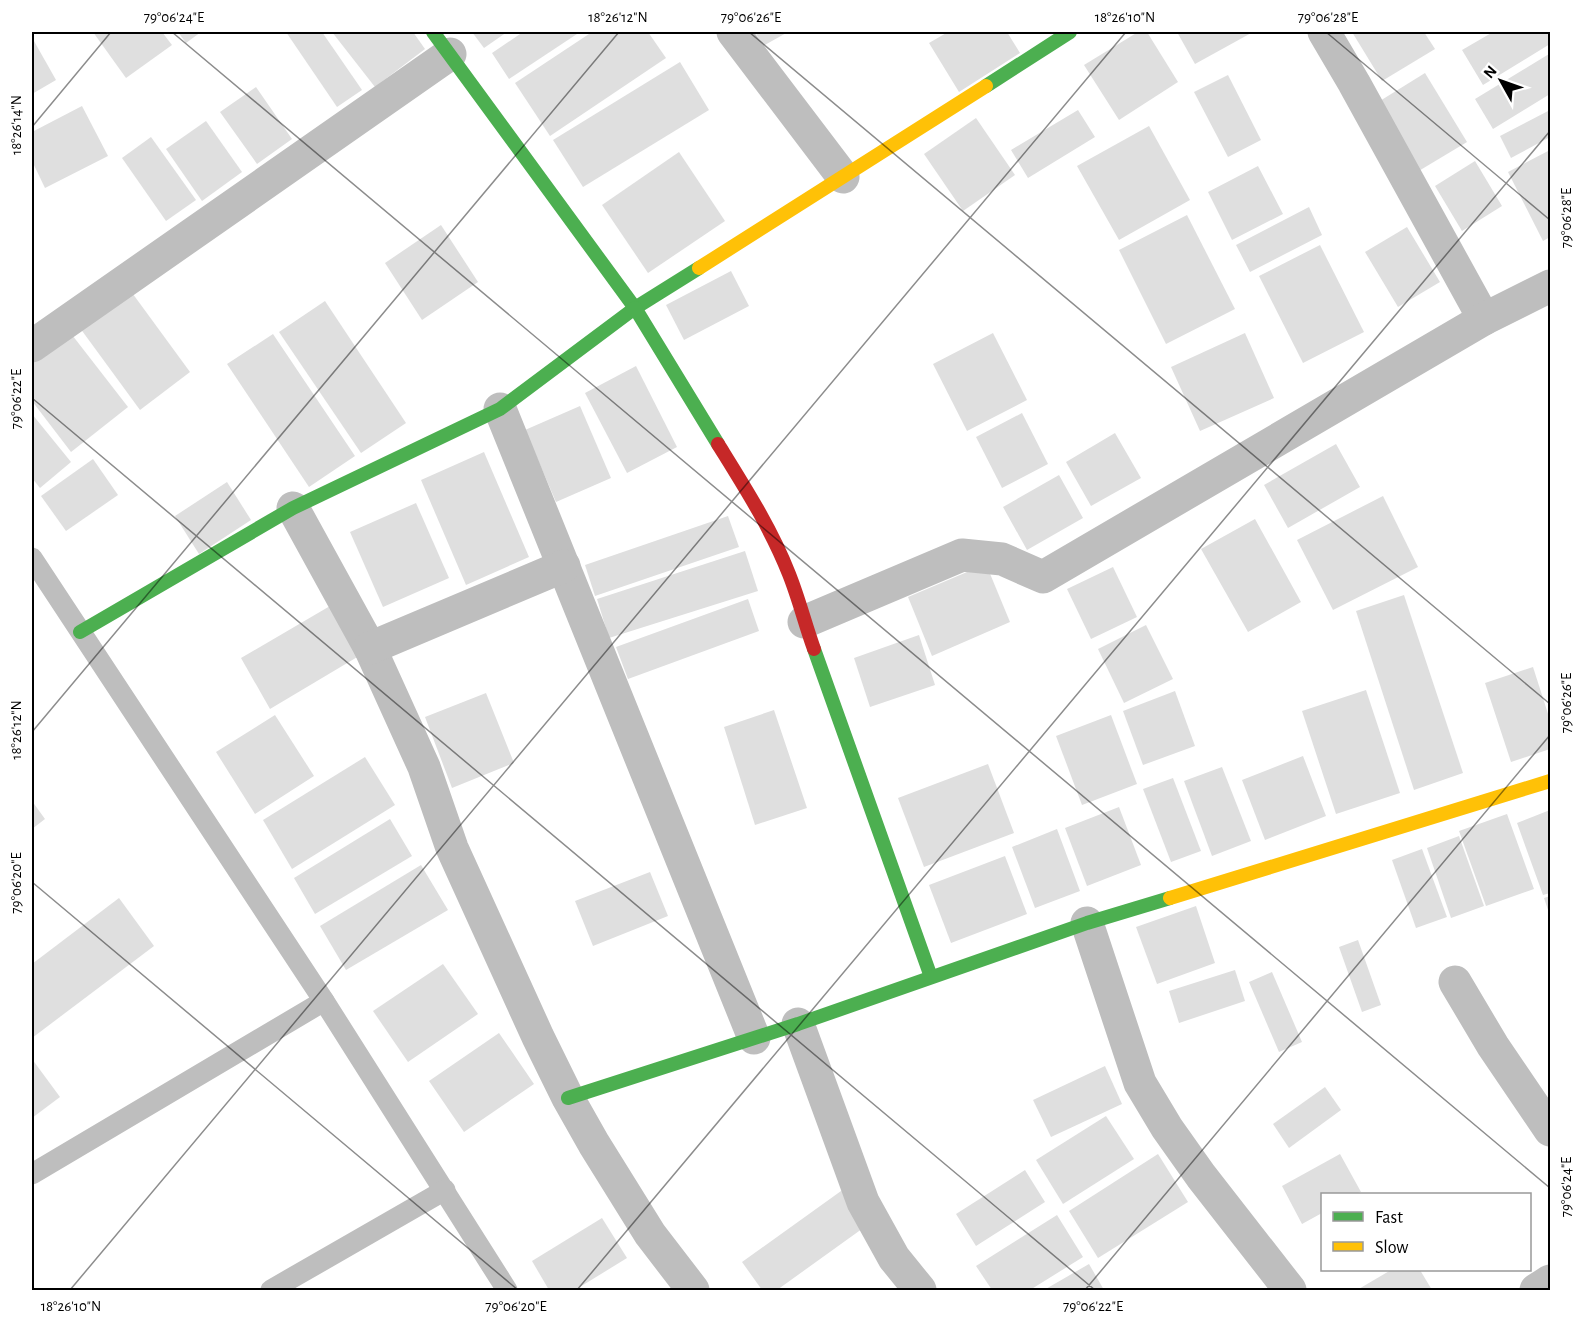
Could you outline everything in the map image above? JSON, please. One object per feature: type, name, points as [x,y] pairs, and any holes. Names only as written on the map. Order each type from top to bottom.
[{"type":"street","points":[[733,32],[843,177]]},
{"type":"street","points":[[80,632],[293,508],[500,409],[635,308],[1070,32]]},
{"type":"street","points":[[1324,32],[1484,319]]},
{"type":"street","points":[[32,346],[442,43],[635,308],[752,498],[780,552],[799,598],[804,622],[931,977]]},
{"type":"street","points":[[804,622],[962,555],[1002,559],[1043,577],[1484,319],[1551,286]]},
{"type":"street","points":[[500,409],[754,1038]]},
{"type":"street","points":[[293,508],[370,648],[424,767],[452,848],[568,1098],[650,1234],[693,1290]]},
{"type":"street","points":[[370,648],[564,566]]},
{"type":"street","points":[[568,1098],[798,1024],[1087,923],[1551,781]]},
{"type":"street","points":[[1087,923],[1140,1083],[1167,1128],[1201,1176],[1290,1290]]},
{"type":"street","points":[[1455,982],[1493,1046],[1551,1130]]},
{"type":"street","points":[[798,1024],[863,1202],[894,1258],[920,1290]]},
{"type":"street","points":[[1536,1290],[1551,1281]]},
{"type":"lane","points":[[32,558],[324,1001],[507,1290]]},
{"type":"lane","points":[[32,1174],[324,1001]]},
{"type":"lane","points":[[271,1290],[445,1190]]},
{"type":"building","points":[[93,32],[162,32],[172,45],[126,78]]},
{"type":"building","points":[[178,32],[201,32],[186,43]]},
{"type":"building","points":[[286,32],[322,32],[362,90],[337,107]]},
{"type":"building","points":[[332,32],[413,32],[425,49],[375,87]]},
{"type":"building","points":[[472,32],[507,32],[484,48]]},
{"type":"building","points":[[523,32],[580,32],[509,79],[492,53]]},
{"type":"building","points":[[592,32],[648,32],[666,58],[550,136],[515,83]]},
{"type":"building","points":[[755,32],[788,32],[763,46]]},
{"type":"building","points":[[948,32],[1007,32],[1020,53],[959,92],[929,43]]},
{"type":"building","points":[[1138,32],[1147,32],[1178,82],[1119,120],[1084,65]]},
{"type":"building","points":[[1177,32],[1253,32],[1195,64]]},
{"type":"building","points":[[1352,32],[1424,32],[1435,49],[1382,81]]},
{"type":"building","points":[[1493,32],[1547,32],[1550,44],[1483,85],[1462,50]]},
{"type":"building","points":[[34,41],[56,80],[32,94],[32,43]]},
{"type":"building","points":[[1549,54],[1550,94],[1493,129],[1475,99]]},
{"type":"building","points":[[680,62],[709,110],[583,187],[553,140]]},
{"type":"building","points":[[1425,73],[1467,142],[1417,172],[1375,104]]},
{"type":"building","points":[[1228,75],[1261,140],[1228,157],[1194,92]]},
{"type":"building","points":[[256,87],[292,139],[257,164],[220,112]]},
{"type":"building","points":[[82,106],[108,156],[45,188],[32,161],[32,132]]},
{"type":"building","points":[[1078,110],[1095,137],[1028,178],[1011,150]]},
{"type":"building","points":[[1550,110],[1550,137],[1511,158],[1500,136]]},
{"type":"building","points":[[976,118],[1015,175],[963,211],[924,154]]},
{"type":"building","points":[[206,121],[242,172],[202,201],[166,149]]},
{"type":"building","points":[[1149,126],[1190,200],[1119,240],[1077,166]]},
{"type":"building","points":[[151,137],[196,200],[166,221],[122,158]]},
{"type":"building","points":[[1550,150],[1550,237],[1543,241],[1508,172]]},
{"type":"building","points":[[679,152],[725,221],[648,273],[602,205]]},
{"type":"building","points":[[1475,161],[1502,206],[1462,231],[1435,186]]},
{"type":"building","points":[[1258,166],[1283,214],[1232,240],[1208,192]]},
{"type":"building","points":[[1309,207],[1322,235],[1250,272],[1236,245]]},
{"type":"building","points":[[1187,215],[1235,309],[1166,344],[1119,250]]},
{"type":"building","points":[[441,225],[478,282],[422,320],[385,263]]},
{"type":"building","points":[[1407,227],[1440,282],[1398,307],[1365,252]]},
{"type":"building","points":[[1320,245],[1364,332],[1303,363],[1259,276]]},
{"type":"building","points":[[731,271],[749,306],[684,340],[666,305]]},
{"type":"building","points":[[130,290],[190,372],[140,410],[80,328]]},
{"type":"building","points":[[325,301],[406,423],[361,453],[279,332]]},
{"type":"building","points":[[69,331],[128,407],[71,452],[32,401],[32,360]]},
{"type":"building","points":[[993,333],[1027,400],[967,431],[933,364]]},
{"type":"building","points":[[1245,333],[1274,398],[1200,431],[1171,367]]},
{"type":"building","points":[[273,334],[355,456],[309,487],[227,364]]},
{"type":"building","points":[[636,366],[677,447],[627,473],[585,393]]},
{"type":"building","points":[[580,406],[611,478],[556,502],[525,430]]},
{"type":"building","points":[[1022,413],[1048,464],[1002,488],[976,437]]},
{"type":"building","points":[[32,414],[71,462],[40,488],[32,478]]},
{"type":"building","points":[[1115,433],[1141,478],[1091,506],[1066,462]]},
{"type":"building","points":[[1336,444],[1360,487],[1288,528],[1264,485]]},
{"type":"building","points":[[484,452],[529,557],[466,585],[421,480]]},
{"type":"building","points":[[93,459],[118,495],[66,531],[41,496]]},
{"type":"building","points":[[1059,475],[1083,518],[1027,550],[1003,507]]},
{"type":"building","points":[[227,482],[251,520],[199,554],[175,516]]},
{"type":"building","points":[[1383,496],[1418,567],[1333,610],[1297,540]]},
{"type":"building","points":[[416,503],[449,578],[383,607],[350,532]]},
{"type":"building","points":[[728,516],[739,547],[595,596],[585,565]]},
{"type":"building","points":[[1255,519],[1301,602],[1248,632],[1201,549]]},
{"type":"building","points":[[745,551],[758,591],[609,638],[597,599]]},
{"type":"building","points":[[986,564],[1010,622],[932,656],[908,597]]},
{"type":"building","points":[[1113,567],[1137,617],[1091,639],[1067,589]]},
{"type":"building","points":[[1404,595],[1463,773],[1414,790],[1356,611]]},
{"type":"building","points":[[748,599],[759,631],[628,679],[616,647]]},
{"type":"building","points":[[330,606],[359,656],[270,709],[241,658]]},
{"type":"building","points":[[1146,625],[1173,679],[1124,703],[1098,649]]},
{"type":"building","points":[[919,635],[935,685],[870,707],[854,658]]},
{"type":"building","points":[[1533,667],[1550,720],[1550,749],[1511,762],[1485,683]]},
{"type":"building","points":[[1366,690],[1400,793],[1336,814],[1302,711]]},
{"type":"building","points":[[1175,691],[1195,746],[1143,765],[1123,711]]},
{"type":"building","points":[[486,693],[514,763],[452,788],[425,717]]},
{"type":"building","points":[[774,710],[807,808],[755,825],[724,727]]},
{"type":"building","points":[[275,715],[314,776],[255,814],[216,752]]},
{"type":"building","points":[[1111,715],[1137,784],[1082,805],[1056,736]]},
{"type":"building","points":[[1303,756],[1326,816],[1265,840],[1242,780]]},
{"type":"building","points":[[365,757],[395,805],[292,869],[263,820]]},
{"type":"building","points":[[988,764],[1014,833],[924,867],[898,798]]},
{"type":"building","points":[[1222,767],[1251,841],[1212,856],[1184,781]]},
{"type":"building","points":[[1173,778],[1201,851],[1171,862],[1143,789]]},
{"type":"building","points":[[32,801],[45,819],[32,829]]},
{"type":"building","points":[[1119,807],[1141,865],[1087,886],[1065,828]]},
{"type":"building","points":[[1550,810],[1550,893],[1543,895],[1517,823]]},
{"type":"building","points":[[1507,814],[1534,889],[1486,906],[1459,831]]},
{"type":"building","points":[[390,819],[412,856],[315,914],[294,878]]},
{"type":"building","points":[[1057,829],[1080,891],[1035,908],[1012,847]]},
{"type":"building","points":[[1459,836],[1484,906],[1451,918],[1427,848]]},
{"type":"building","points":[[1422,849],[1447,917],[1416,928],[1392,860]]},
{"type":"building","points":[[1005,856],[1027,914],[951,943],[929,885]]},
{"type":"building","points":[[421,865],[448,910],[346,970],[320,926]]},
{"type":"building","points":[[650,872],[668,916],[593,946],[575,901]]},
{"type":"building","points":[[1550,896],[1550,916],[1544,898]]},
{"type":"building","points":[[119,898],[154,946],[32,1038],[32,964]]},
{"type":"building","points":[[1196,906],[1215,963],[1157,984],[1136,927]]},
{"type":"building","points":[[1358,940],[1381,1005],[1362,1012],[1339,947]]},
{"type":"building","points":[[443,964],[478,1014],[408,1062],[373,1011]]},
{"type":"building","points":[[1235,970],[1245,1001],[1179,1023],[1169,991]]},
{"type":"building","points":[[1272,972],[1302,1042],[1279,1052],[1249,982]]},
{"type":"building","points":[[499,1033],[534,1084],[464,1132],[429,1081]]},
{"type":"building","points":[[32,1059],[60,1097],[32,1118]]},
{"type":"building","points":[[1105,1066],[1122,1104],[1051,1137],[1033,1100]]},
{"type":"building","points":[[1325,1087],[1341,1110],[1289,1148],[1273,1124]]},
{"type":"building","points":[[1106,1116],[1134,1159],[1063,1204],[1036,1160]]},
{"type":"building","points":[[1158,1154],[1188,1202],[1098,1258],[1069,1211]]},
{"type":"building","points":[[1340,1154],[1361,1192],[1321,1193],[1321,1214],[1302,1224],[1282,1186]]},
{"type":"building","points":[[1025,1170],[1045,1202],[976,1246],[956,1214]]},
{"type":"building","points":[[848,1186],[873,1221],[777,1290],[762,1290],[742,1262]]},
{"type":"building","points":[[1057,1215],[1083,1257],[1030,1290],[992,1290],[976,1266]]},
{"type":"building","points":[[602,1218],[627,1258],[575,1290],[549,1290],[532,1261]]},
{"type":"building","points":[[1089,1264],[1104,1290],[1044,1290]]},
{"type":"building","points":[[1389,1271],[1421,1271],[1432,1290],[1357,1290]]},
{"type":"traffic: fast","points":[[433,32],[635,308],[699,268]]},
{"type":"traffic: fast","points":[[986,86],[1070,32]]},
{"type":"traffic: fast","points":[[80,632],[293,508],[500,409],[635,308],[718,444]]},
{"type":"traffic: fast","points":[[814,649],[931,977]]},
{"type":"traffic: fast","points":[[568,1098],[798,1024],[1087,923],[1170,898]]},
{"type":"traffic: slow","points":[[699,268],[986,86]]},
{"type":"traffic: slow","points":[[1170,898],[1550,781]]},
{"type":"traffic: jam","points":[[718,444],[782,557],[814,649]]}]
